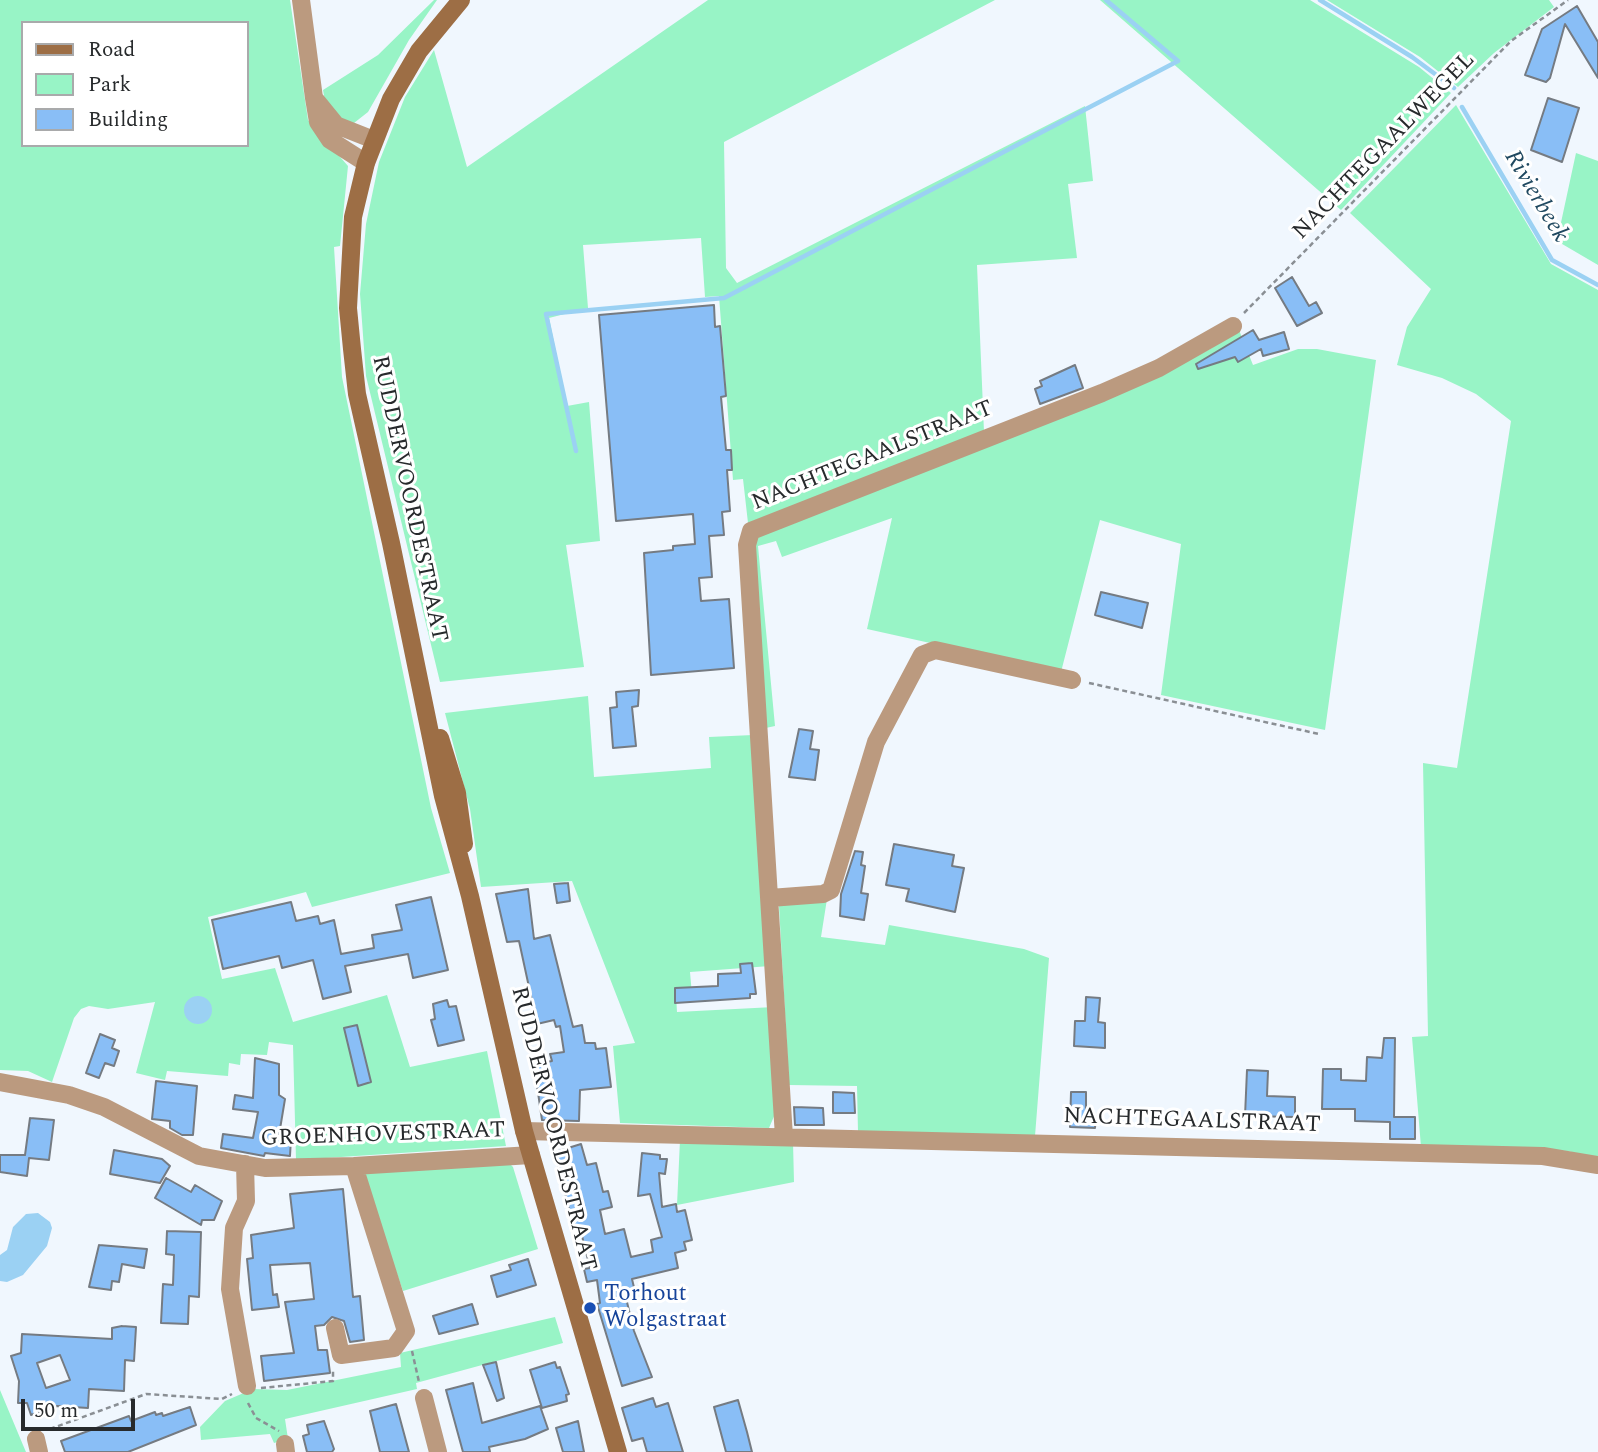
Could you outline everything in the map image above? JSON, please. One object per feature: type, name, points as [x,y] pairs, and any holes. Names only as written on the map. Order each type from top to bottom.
[{"type":"street","points":[[301,0],[318,122],[330,140],[366,163]]},
{"type":"street","name":"RUDDERVOORDESTRAAT","points":[[461,0],[419,51],[374,140],[366,163],[353,217],[348,308],[352,349],[357,394],[425,701],[447,754],[457,793],[470,896],[524,1131],[618,1452]]},
{"type":"street","points":[[314,98],[335,125],[374,140]]},
{"type":"street","name":"NACHTEGAALSTRAAT","points":[[784,1137],[747,545],[751,531],[1102,393],[1159,368],[1233,326]]},
{"type":"street","points":[[771,898],[823,894],[831,890],[876,742],[922,655],[935,650],[1072,680]]},
{"type":"street","name":"GROENHOVESTRAAT","points":[[0,1082],[69,1095],[104,1107],[199,1156],[265,1168],[354,1166],[531,1155]]},
{"type":"street","name":"NACHTEGAALSTRAAT","points":[[524,1131],[1543,1156],[1598,1165]]},
{"type":"street","points":[[245,1164],[246,1201],[234,1228],[230,1289],[247,1386]]},
{"type":"street","points":[[335,1328],[341,1355],[394,1348],[406,1331],[354,1166]]},
{"type":"street","points":[[424,1398],[438,1452]]},
{"type":"path","name":"NACHTEGAALWEGEL","points":[[1233,326],[1511,41],[1568,0]]},
{"type":"path","points":[[1072,680],[1320,734]]},
{"type":"path","points":[[406,1331],[424,1398]]},
{"type":"path","points":[[247,1386],[254,1389],[333,1381],[332,1364],[341,1355]]},
{"type":"path","points":[[37,1446],[48,1430],[146,1394],[222,1399],[247,1386]]},
{"type":"path","points":[[247,1386],[248,1402],[256,1418],[278,1430],[285,1448]]},
{"type":"green space","points":[[0,0],[290,0],[308,120],[348,166],[340,246],[334,247],[342,377],[431,808],[450,873],[312,907],[306,892],[208,917],[222,979],[275,968],[293,1022],[387,995],[410,1067],[487,1051],[506,1146],[296,1160],[293,1045],[269,1042],[267,1055],[241,1054],[240,1065],[229,1063],[228,1076],[167,1071],[165,1080],[136,1073],[155,1002],[108,1009],[89,1006],[81,1009],[74,1018],[52,1082],[28,1071],[0,1070]]},
{"type":"green space","points":[[437,0],[409,40],[368,112],[354,123],[341,121],[326,107],[323,90],[378,55]]},
{"type":"green space","points":[[708,0],[995,0],[724,142],[726,268],[737,283],[1085,106],[1093,181],[1068,184],[1077,258],[977,265],[984,432],[748,523],[743,479],[733,480],[719,296],[705,297],[701,238],[583,245],[588,308],[549,318],[567,406],[589,402],[600,541],[566,545],[584,667],[440,682],[366,376],[360,294],[366,224],[379,162],[405,97],[434,50],[467,167]]},
{"type":"green space","points":[[1100,0],[1310,0],[1419,67],[1451,93],[1341,210]]},
{"type":"green space","points":[[1327,0],[1549,0],[1554,7],[1494,53],[1458,87],[1420,57]]},
{"type":"green space","points":[[1456,105],[1551,264],[1598,290],[1598,1159],[1568,1151],[1421,1147],[1412,1037],[1428,1036],[1423,763],[1457,768],[1511,421],[1476,394],[1442,378],[1397,365],[1407,327],[1431,289],[1350,213]]},
{"type":"green space","points":[[1576,153],[1598,161],[1598,265],[1557,241]]},
{"type":"green space","points":[[1239,330],[1253,365],[1298,349],[1317,349],[1376,360],[1325,730],[1161,695],[1181,544],[1100,520],[1061,672],[867,629],[892,518],[782,557],[776,541],[758,546],[775,726],[761,729],[747,539],[1118,395],[1210,349]]},
{"type":"green space","points":[[588,696],[594,777],[711,768],[709,737],[753,735],[770,966],[690,972],[692,995],[676,995],[677,1012],[774,1007],[775,1114],[769,1128],[620,1123],[613,1046],[635,1043],[572,881],[481,887],[470,809],[445,713]]},
{"type":"green space","points":[[827,899],[821,937],[885,945],[889,925],[1024,949],[1049,958],[1035,1136],[858,1132],[857,1086],[789,1085],[779,906]]},
{"type":"green space","points":[[680,1140],[793,1142],[794,1182],[677,1205]]},
{"type":"green space","points":[[509,1163],[513,1167],[538,1249],[403,1291],[362,1175],[369,1170]]},
{"type":"green space","points":[[555,1317],[563,1343],[416,1383],[417,1389],[285,1419],[288,1439],[274,1443],[270,1434],[201,1440],[200,1427],[225,1401],[253,1389],[287,1390],[401,1367],[400,1353]]},
{"type":"green space","points":[[0,1390],[23,1445],[26,1452],[0,1452]]},
{"type":"water","points":[[198,996],[208,1000],[212,1010],[208,1020],[198,1024],[188,1020],[184,1010],[188,1000]]},
{"type":"water","points":[[38,1213],[50,1222],[52,1228],[47,1246],[23,1275],[7,1282],[0,1281],[0,1255],[7,1250],[13,1227],[26,1214]]},
{"type":"building","points":[[1577,6],[1598,42],[1598,78],[1565,24],[1550,78],[1546,82],[1525,75],[1542,29]]},
{"type":"building","points":[[1548,98],[1579,108],[1562,162],[1531,150]]},
{"type":"building","points":[[1292,277],[1309,306],[1316,302],[1322,313],[1297,326],[1275,288]]},
{"type":"building","points":[[714,305],[715,327],[720,326],[726,396],[721,397],[726,450],[731,450],[732,470],[727,470],[730,511],[722,512],[724,535],[709,536],[712,577],[699,578],[701,601],[729,599],[734,668],[651,675],[644,553],[695,544],[693,514],[616,521],[599,315]]},
{"type":"building","points":[[1253,330],[1259,340],[1284,332],[1289,349],[1263,356],[1261,349],[1238,362],[1235,357],[1198,369],[1196,364]]},
{"type":"building","points":[[1075,365],[1083,388],[1040,404],[1035,389],[1042,386],[1040,381]]},
{"type":"building","points":[[1101,592],[1148,603],[1142,628],[1095,615]]},
{"type":"building","points":[[639,690],[638,706],[632,707],[636,746],[613,748],[610,708],[617,707],[616,692]]},
{"type":"building","points":[[799,729],[813,731],[810,749],[819,750],[815,780],[789,777]]},
{"type":"building","points":[[894,844],[954,855],[952,866],[964,868],[955,912],[906,901],[909,889],[886,885]]},
{"type":"building","points":[[855,851],[863,852],[861,865],[865,866],[861,893],[868,894],[864,920],[840,916],[841,894]]},
{"type":"building","points":[[568,883],[570,901],[557,903],[554,884]]},
{"type":"building","points":[[528,889],[534,939],[550,935],[573,1027],[582,1025],[585,1043],[595,1043],[596,1049],[606,1048],[611,1087],[580,1090],[579,1121],[542,1120],[534,1065],[552,1061],[550,1054],[564,1052],[560,1026],[556,1027],[554,1020],[537,1024],[519,941],[507,942],[496,894]]},
{"type":"building","points":[[431,897],[448,970],[413,978],[408,954],[345,966],[351,992],[323,999],[313,960],[282,968],[279,956],[223,969],[212,920],[291,902],[296,921],[318,916],[320,924],[334,920],[341,954],[374,948],[372,935],[402,930],[396,905]]},
{"type":"building","points":[[752,963],[756,994],[750,994],[750,998],[675,1003],[675,988],[718,986],[718,974],[741,973],[740,964]]},
{"type":"building","points":[[1086,997],[1100,998],[1098,1022],[1105,1023],[1105,1048],[1074,1046],[1075,1021],[1085,1021]]},
{"type":"building","points":[[447,1000],[449,1007],[456,1006],[464,1040],[438,1046],[431,1020],[435,1019],[433,1004]]},
{"type":"building","points":[[357,1025],[371,1082],[358,1086],[344,1028]]},
{"type":"building","points":[[100,1034],[115,1040],[112,1048],[119,1051],[114,1066],[105,1063],[99,1078],[86,1073]]},
{"type":"building","points":[[1384,1038],[1395,1038],[1394,1117],[1415,1117],[1415,1139],[1390,1139],[1390,1122],[1355,1121],[1355,1109],[1322,1109],[1323,1069],[1341,1069],[1341,1080],[1366,1081],[1367,1057],[1382,1058]]},
{"type":"building","points":[[255,1058],[279,1064],[279,1095],[285,1099],[279,1135],[291,1138],[290,1156],[265,1153],[264,1156],[221,1148],[223,1134],[253,1138],[258,1112],[233,1109],[235,1095],[253,1098]]},
{"type":"building","points":[[1247,1070],[1268,1071],[1267,1096],[1295,1097],[1295,1117],[1245,1116]]},
{"type":"building","points":[[156,1081],[197,1086],[193,1135],[182,1135],[170,1128],[170,1121],[152,1119]]},
{"type":"building","points":[[833,1092],[854,1093],[855,1113],[833,1113]]},
{"type":"building","points":[[1071,1092],[1086,1092],[1086,1116],[1096,1116],[1095,1128],[1070,1127]]},
{"type":"building","points":[[794,1107],[823,1108],[824,1125],[795,1125]]},
{"type":"building","points":[[30,1118],[54,1120],[49,1160],[29,1158],[27,1176],[0,1172],[0,1155],[25,1155]]},
{"type":"building","points":[[581,1144],[587,1165],[596,1163],[603,1192],[608,1191],[612,1207],[600,1210],[605,1234],[624,1229],[631,1257],[653,1252],[651,1240],[662,1237],[650,1194],[638,1196],[642,1153],[660,1155],[660,1159],[667,1159],[665,1174],[659,1173],[662,1207],[676,1204],[677,1212],[685,1210],[692,1240],[684,1242],[686,1250],[675,1253],[678,1268],[632,1279],[636,1296],[626,1298],[634,1331],[652,1377],[622,1386],[597,1304],[600,1303],[597,1280],[587,1282],[584,1269],[590,1268],[580,1228],[574,1229],[555,1152]]},
{"type":"building","points":[[114,1150],[162,1159],[170,1166],[160,1183],[110,1174]]},
{"type":"building","points":[[166,1178],[191,1192],[195,1185],[222,1201],[214,1220],[202,1220],[201,1225],[155,1198]]},
{"type":"building","points":[[343,1189],[353,1297],[360,1296],[364,1340],[350,1342],[344,1321],[332,1317],[324,1325],[315,1326],[318,1350],[327,1350],[330,1373],[264,1381],[261,1356],[294,1353],[285,1302],[314,1299],[310,1263],[270,1265],[273,1295],[277,1294],[279,1307],[252,1310],[247,1259],[253,1258],[251,1235],[294,1228],[290,1194]]},
{"type":"building","points":[[167,1231],[201,1232],[199,1297],[189,1296],[188,1324],[161,1323],[163,1284],[173,1285],[174,1255],[166,1254]]},
{"type":"building","points":[[99,1245],[147,1249],[144,1268],[122,1264],[119,1282],[112,1281],[111,1290],[89,1287]]},
{"type":"building","points":[[528,1259],[536,1285],[497,1297],[491,1276],[511,1270],[509,1265]]},
{"type":"building","points":[[472,1304],[478,1324],[439,1334],[433,1316]]},
{"type":"building","points":[[136,1327],[134,1361],[125,1360],[124,1391],[89,1389],[88,1408],[57,1406],[31,1415],[27,1403],[18,1403],[19,1381],[11,1356],[21,1353],[22,1334],[112,1339],[112,1328]],"holes":[[[60,1355],[70,1380],[46,1388],[37,1363]]]},
{"type":"building","points":[[496,1362],[504,1398],[497,1401],[483,1365]]},
{"type":"building","points":[[555,1362],[557,1368],[560,1367],[569,1394],[566,1395],[567,1401],[542,1408],[530,1370]]},
{"type":"building","points":[[473,1383],[482,1423],[540,1406],[548,1429],[525,1439],[489,1447],[490,1452],[463,1452],[446,1390]]},
{"type":"building","points":[[653,1398],[656,1407],[668,1403],[683,1452],[647,1452],[643,1438],[632,1441],[622,1408]]},
{"type":"building","points":[[738,1400],[752,1452],[726,1452],[714,1407]]},
{"type":"building","points":[[396,1404],[409,1452],[380,1452],[370,1411]]},
{"type":"building","points":[[190,1407],[196,1425],[128,1452],[65,1452],[61,1441],[129,1416],[131,1421],[155,1412],[156,1415],[162,1413],[163,1416]]},
{"type":"building","points":[[324,1421],[334,1449],[332,1452],[307,1452],[303,1436],[309,1434],[307,1425]]},
{"type":"building","points":[[578,1421],[584,1452],[563,1452],[556,1428]]},
{"type":"waterway","points":[[576,451],[546,314],[724,298],[1178,61],[1106,0]]},
{"type":"waterway","name":"Rivierbeek","points":[[1320,0],[1412,57],[1454,88]]},
{"type":"waterway","name":"Rivierbeek","points":[[1462,107],[1552,260],[1598,285]]},
{"type":"place","name":"Torhout Wolgastraat","points":[[590,1308]]}]
